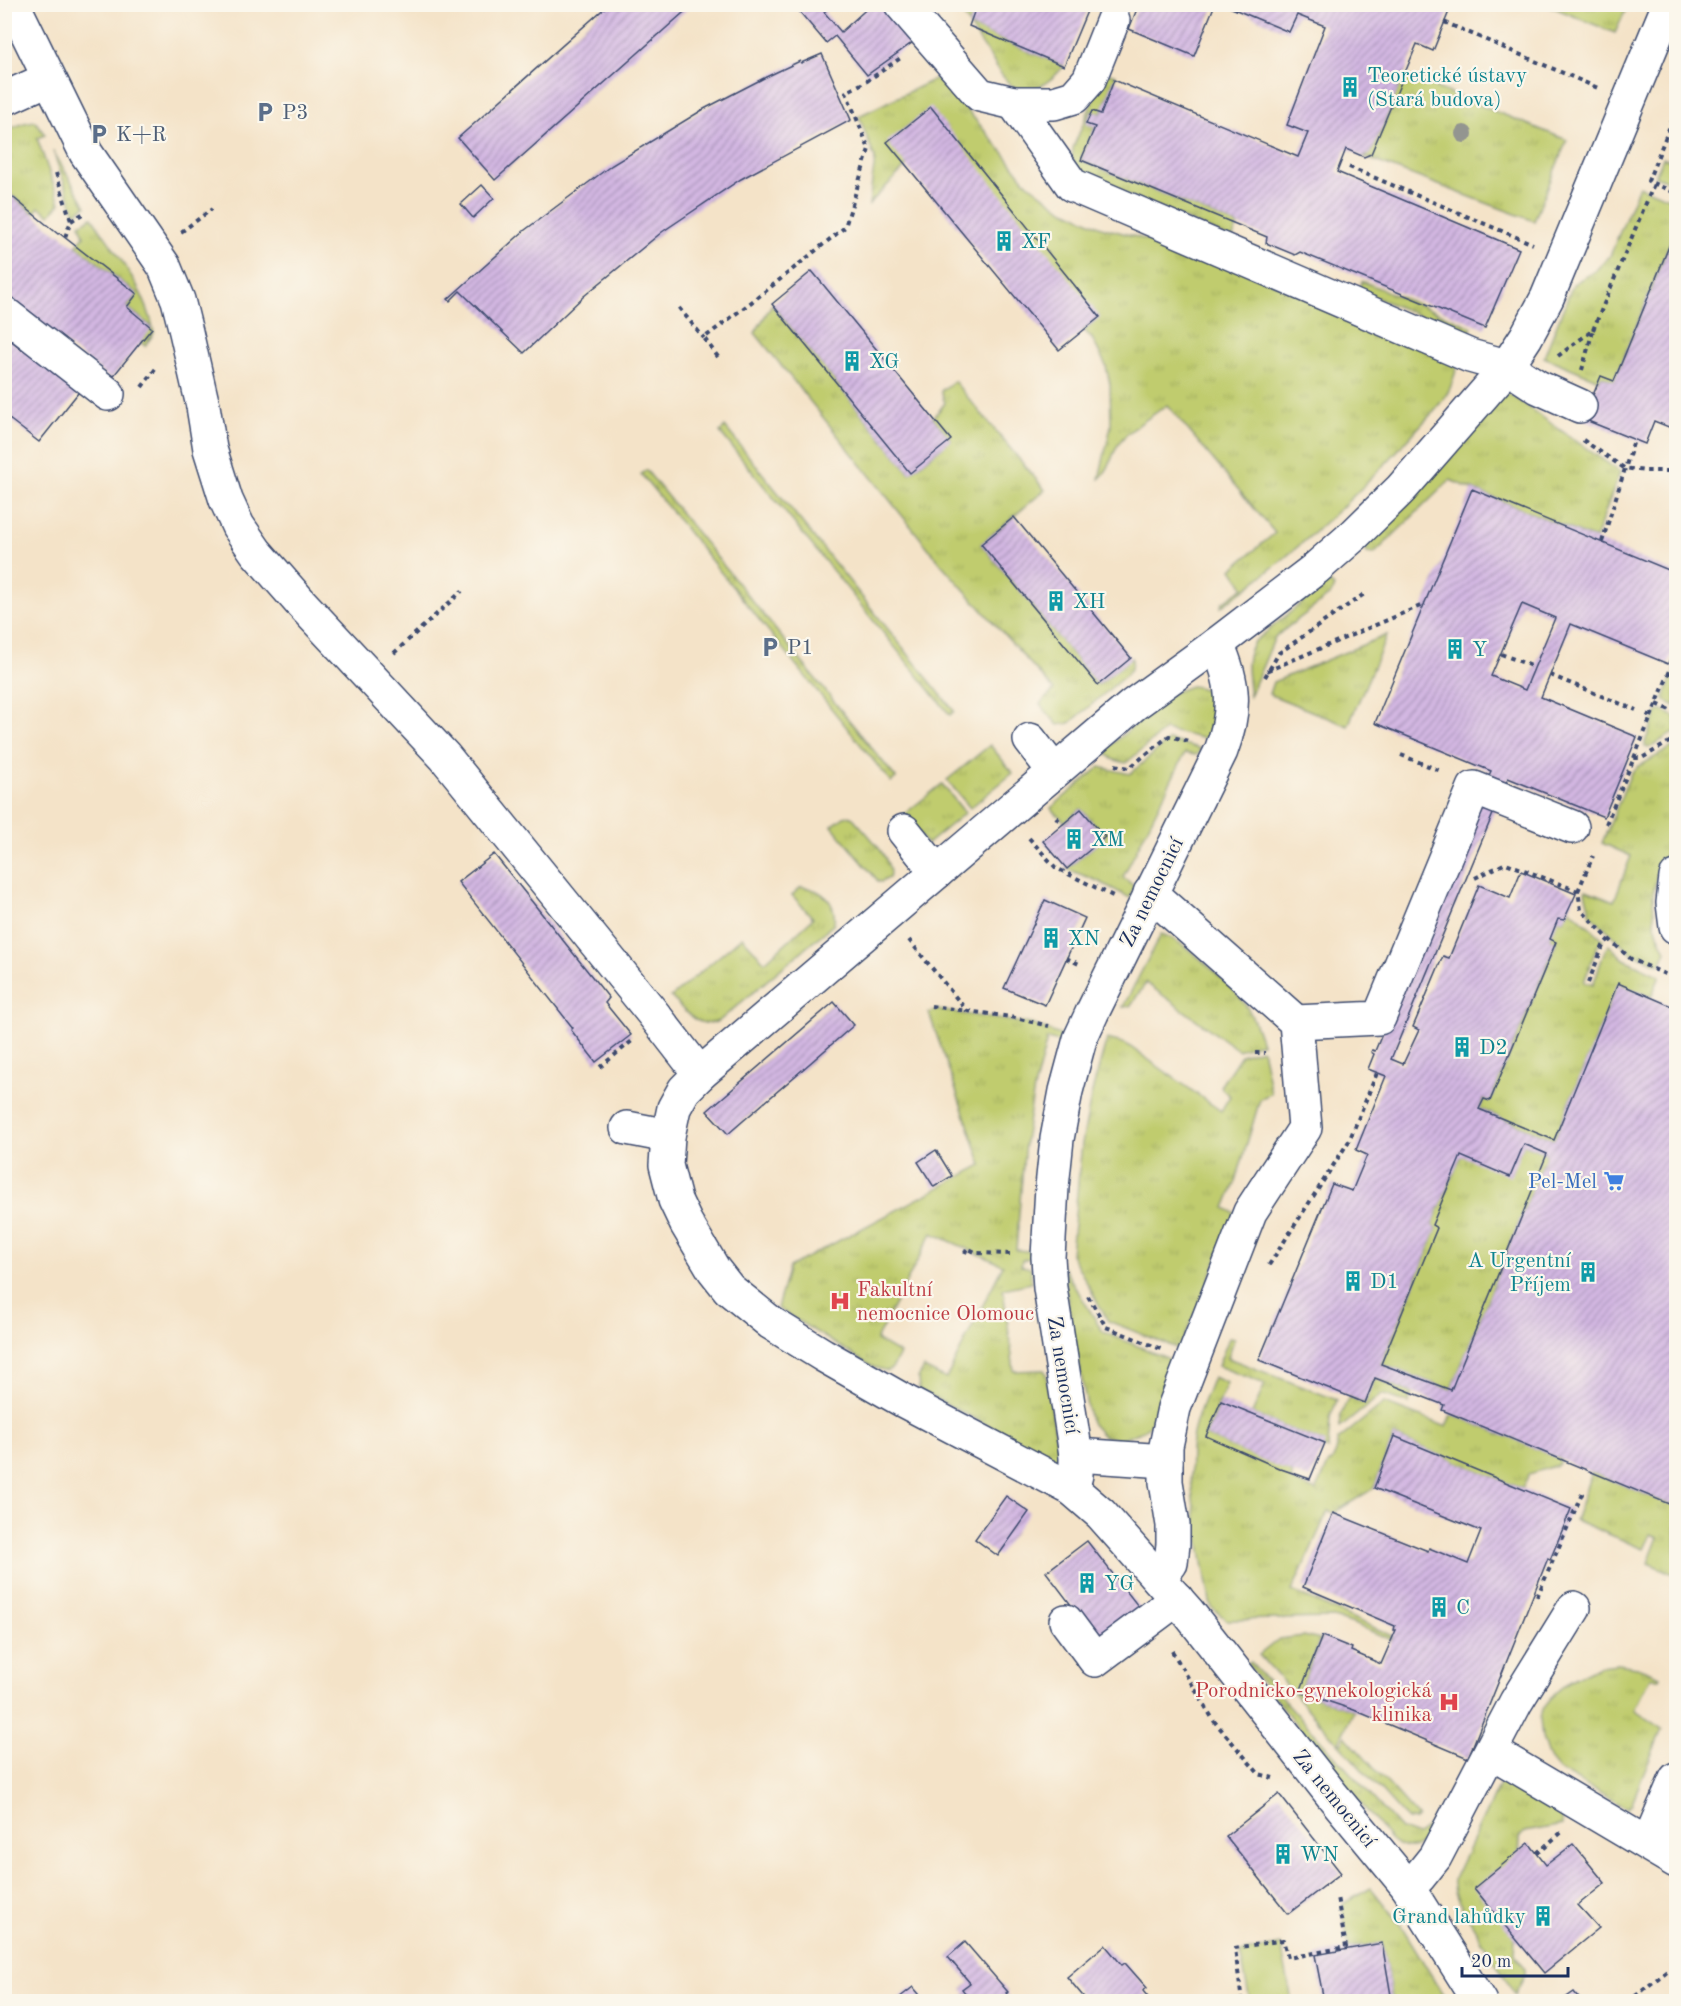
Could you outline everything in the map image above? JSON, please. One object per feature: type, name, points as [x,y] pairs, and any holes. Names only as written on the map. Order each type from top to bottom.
[{"type":"street","points":[[13,4],[86,153],[164,266],[178,300],[203,406],[210,449],[226,500],[238,526],[256,552],[300,602],[445,756],[700,1074]]},
{"type":"street","points":[[901,4],[981,95],[1014,103],[1054,103],[1074,96],[1089,80],[1113,20]]},
{"type":"street","points":[[1072,1489],[822,1355],[771,1323],[729,1289],[692,1235],[675,1200],[666,1165],[668,1136],[674,1108],[684,1090],[700,1074],[1054,771],[1133,705],[1315,569],[1378,512],[1515,372],[1526,336],[1548,298],[1669,4]]},
{"type":"street","points":[[4,99],[48,79]]},
{"type":"street","points":[[1014,103],[1072,185],[1470,356],[1515,372],[1538,387],[1576,404]]},
{"type":"street","points":[[4,312],[123,393]]},
{"type":"street","name":"Za nemocnicí","points":[[1217,644],[1226,663],[1232,695],[1229,728],[1221,751],[1080,1039],[1070,1074],[1057,1139],[1048,1257],[1050,1288],[1076,1455],[1076,1475],[1072,1489],[1101,1514],[1164,1597],[1407,1886],[1480,2001]]},
{"type":"street","points":[[1030,740],[1054,771]]},
{"type":"street","points":[[1296,1022],[1379,1018],[1474,788],[1588,828]]},
{"type":"street","points":[[904,831],[937,872]]},
{"type":"street","points":[[1677,877],[1673,903],[1677,927]]},
{"type":"street","points":[[1066,1622],[1095,1660],[1164,1597],[1174,1535],[1166,1482],[1166,1446],[1174,1408],[1250,1212],[1305,1128],[1296,1022],[1150,893]]},
{"type":"street","points":[[627,1128],[668,1136]]},
{"type":"street","points":[[1076,1455],[1166,1461]]},
{"type":"street","points":[[1407,1886],[1419,1877],[1436,1857],[1516,1702],[1574,1608]]},
{"type":"street","points":[[1492,1752],[1677,1861]]},
{"type":"street","points":[[1648,1844],[1677,1779]]},
{"type":"path","points":[[1444,22],[1630,100]]},
{"type":"path","points":[[839,93],[846,92],[867,81],[904,55]]},
{"type":"path","points":[[704,338],[845,227],[869,149],[846,92]]},
{"type":"path","points":[[1677,111],[1647,181],[1677,193]]},
{"type":"path","points":[[53,166],[71,221]]},
{"type":"path","points":[[1349,167],[1537,246]]},
{"type":"path","points":[[1576,404],[1593,330],[1654,184]]},
{"type":"path","points":[[172,225],[179,234],[212,209]]},
{"type":"path","points":[[65,237],[71,221],[86,212]]},
{"type":"path","points":[[679,308],[718,357]]},
{"type":"path","points":[[1515,372],[1593,330]]},
{"type":"path","points":[[123,393],[156,369]]},
{"type":"path","points":[[1602,542],[1634,440]]},
{"type":"path","points":[[1645,471],[1677,471]]},
{"type":"path","points":[[390,657],[462,591]]},
{"type":"path","points":[[1264,680],[1267,671],[1280,653],[1367,592]]},
{"type":"path","points":[[1267,671],[1425,604]]},
{"type":"path","points":[[1501,654],[1534,667]]},
{"type":"path","points":[[1588,828],[1634,758],[1649,716],[1657,704],[1677,656]]},
{"type":"path","points":[[1550,675],[1636,710]]},
{"type":"path","points":[[1657,704],[1677,713]]},
{"type":"path","points":[[1108,764],[1129,768],[1169,736],[1192,742]]},
{"type":"path","points":[[1634,758],[1642,758],[1677,738]]},
{"type":"path","points":[[1401,755],[1441,771]]},
{"type":"path","points":[[1028,836],[1056,868],[1107,893]]},
{"type":"path","points":[[1595,850],[1578,891],[1581,910],[1608,939],[1631,959],[1677,979]]},
{"type":"path","points":[[1474,879],[1506,863],[1578,891]]},
{"type":"path","points":[[908,939],[967,1011]]},
{"type":"path","points":[[1588,983],[1608,939]]},
{"type":"path","points":[[931,1006],[1011,1017],[1056,1028]]},
{"type":"path","points":[[1266,1270],[1349,1141],[1377,1072]]},
{"type":"path","points":[[1082,1287],[1106,1327],[1166,1351]]},
{"type":"path","points":[[1164,1597],[1174,1658],[1214,1721],[1259,1774],[1281,1781]]},
{"type":"path","points":[[1242,2001],[1235,1948],[1282,1940],[1288,1958],[1346,1947],[1337,1897]]},
{"type":"path","points":[[1628,2001],[1677,1964]]},
{"type":"green space","points":[[958,5],[977,5],[969,25],[965,18]]},
{"type":"green space","points":[[1547,5],[1628,5],[1615,33]]},
{"type":"green space","points":[[970,26],[1064,66],[1053,78],[1039,87],[1024,90],[1016,88],[1001,74]]},
{"type":"green space","points":[[1109,73],[1116,75],[1101,114],[1092,111],[1086,123],[1095,127],[1081,160],[1238,225],[1232,239],[1080,175],[1072,158],[1073,148],[1103,77]]},
{"type":"green space","points":[[1404,75],[1567,140],[1534,221],[1362,156],[1371,153]]},
{"type":"green space","points":[[939,77],[1027,183],[1059,207],[1101,227],[1205,256],[1459,357],[1452,384],[1444,398],[1388,461],[1320,528],[1221,607],[1222,603],[1244,587],[1232,569],[1275,533],[1167,405],[1122,439],[1107,470],[1099,479],[1111,426],[1110,384],[1106,366],[1093,340],[1084,330],[1099,317],[907,165],[869,204],[875,159],[859,116]]},
{"type":"green space","points":[[35,121],[45,135],[37,138],[60,203],[50,215],[39,207],[34,213],[5,190],[5,131]]},
{"type":"green space","points":[[1676,126],[1676,184],[1655,176],[1663,158],[1669,160],[1674,148],[1669,145]]},
{"type":"green space","points":[[53,151],[86,206],[75,213]]},
{"type":"green space","points":[[1639,186],[1676,201],[1676,228],[1614,381],[1601,376],[1599,380],[1544,357],[1573,284],[1595,271],[1610,256]]},
{"type":"green space","points":[[92,217],[129,272],[145,302],[154,333],[145,346],[140,342],[152,327],[127,307],[137,294],[76,246],[84,236],[80,224]]},
{"type":"green space","points":[[1362,281],[1472,327],[1468,336],[1358,290]]},
{"type":"green space","points":[[772,304],[910,473],[951,440],[933,418],[945,403],[941,391],[954,381],[1045,490],[981,544],[1098,685],[1131,658],[1132,660],[1131,669],[1126,675],[1070,723],[1058,725],[1040,704],[1054,690],[942,565],[755,333]]},
{"type":"green space","points":[[1505,391],[1620,472],[1595,539],[1450,480],[1374,554],[1367,553],[1367,545],[1439,470]]},
{"type":"green space","points":[[725,427],[954,711],[950,715],[720,432]]},
{"type":"green space","points":[[646,470],[896,778],[891,782],[641,474]]},
{"type":"green space","points":[[1329,583],[1334,587],[1331,594],[1275,637],[1250,696],[1247,662],[1254,642]]},
{"type":"green space","points":[[1387,635],[1348,726],[1269,694],[1273,682]]},
{"type":"green space","points":[[1676,666],[1676,706],[1665,701],[1664,698]]},
{"type":"green space","points":[[1191,686],[1202,688],[1209,693],[1215,706],[1206,739],[1165,730],[1126,763],[1112,759],[1104,751],[1172,693]]},
{"type":"green space","points":[[1658,711],[1676,717],[1676,731],[1649,748],[1645,747],[1645,742]]},
{"type":"green space","points":[[1169,740],[1201,749],[1195,755],[1185,753],[1123,877],[1134,886],[1130,898],[1100,882],[1067,869],[1105,837],[1081,809],[1065,822],[1051,808],[1100,767],[1130,774]]},
{"type":"green space","points":[[990,745],[1013,773],[970,808],[947,780]]},
{"type":"green space","points":[[1676,745],[1676,834],[1658,868],[1653,894],[1654,921],[1666,951],[1660,964],[1632,953],[1591,915],[1585,892],[1586,890],[1614,901],[1631,856],[1602,843],[1631,773]]},
{"type":"green space","points":[[942,784],[965,813],[927,844],[903,815]]},
{"type":"green space","points":[[849,816],[878,846],[888,863],[889,878],[878,881],[832,826]]},
{"type":"green space","points":[[801,887],[809,888],[827,898],[833,909],[834,924],[719,1021],[704,1023],[686,1013],[671,997],[742,937],[765,962],[813,918],[792,895]]},
{"type":"green space","points":[[1569,908],[1603,939],[1597,946],[1584,982],[1593,985],[1605,950],[1609,945],[1624,959],[1660,976],[1651,997],[1618,984],[1554,1140],[1480,1109],[1484,1099],[1490,1101],[1556,943],[1550,939],[1558,919],[1564,920]]},
{"type":"green space","points":[[1161,934],[1171,938],[1195,955],[1242,1000],[1256,1025],[1262,1043],[1238,1050],[1146,983],[1130,1006],[1123,1007]]},
{"type":"green space","points":[[937,1010],[1031,1024],[1063,1036],[1059,1042],[1047,1039],[1034,1089],[1025,1141],[1016,1250],[1028,1251],[1031,1254],[1031,1258],[1022,1260],[1021,1266],[1031,1268],[1031,1283],[1003,1289],[1014,1371],[1044,1370],[1046,1373],[1058,1453],[1058,1458],[1055,1460],[919,1390],[918,1378],[924,1368],[946,1379],[1003,1265],[932,1233],[876,1340],[900,1354],[888,1371],[873,1367],[777,1308],[789,1267],[982,1165],[929,1013]]},
{"type":"green space","points":[[1107,1039],[1126,1044],[1221,1111],[1230,1096],[1221,1085],[1241,1055],[1262,1049],[1271,1093],[1260,1099],[1236,1181],[1225,1208],[1235,1213],[1179,1349],[1108,1321],[1071,1254],[1082,1143],[1092,1092]]},
{"type":"green space","points":[[1524,1144],[1547,1154],[1451,1390],[1381,1364],[1437,1228],[1432,1225],[1461,1156]]},
{"type":"green space","points":[[1063,1267],[1103,1332],[1174,1361],[1150,1425],[1139,1433],[1119,1439],[1103,1436],[1092,1424],[1070,1317]]},
{"type":"green space","points":[[1229,1338],[1234,1339],[1228,1358],[1337,1400],[1330,1418],[1328,1449],[1323,1447],[1324,1443],[1252,1414],[1265,1384],[1218,1366]]},
{"type":"green space","points":[[1213,1377],[1227,1383],[1206,1436],[1293,1473],[1291,1480],[1316,1491],[1336,1452],[1338,1440],[1384,1403],[1447,1427],[1452,1414],[1561,1459],[1558,1465],[1529,1474],[1522,1489],[1394,1436],[1374,1488],[1334,1513],[1328,1511],[1292,1591],[1393,1636],[1392,1640],[1333,1618],[1227,1620],[1212,1608],[1210,1602],[1195,1518],[1191,1473],[1193,1434]]},
{"type":"green space","points":[[1375,1378],[1412,1393],[1408,1403],[1382,1394],[1340,1428],[1340,1416],[1349,1397],[1365,1403]]},
{"type":"green space","points":[[1592,1472],[1676,1507],[1676,1575],[1648,1563],[1658,1537],[1651,1534],[1644,1549],[1575,1520]]},
{"type":"green space","points":[[1304,1636],[1320,1640],[1300,1692],[1354,1710],[1339,1742],[1342,1743],[1345,1736],[1418,1817],[1415,1820],[1408,1820],[1402,1814],[1259,1655],[1279,1639]]},
{"type":"green space","points":[[1250,1662],[1401,1829],[1417,1835],[1427,1828],[1434,1816],[1439,1819],[1419,1845],[1406,1848],[1390,1839],[1247,1664]]},
{"type":"green space","points":[[1617,1664],[1637,1667],[1660,1676],[1650,1678],[1634,1710],[1662,1729],[1631,1805],[1627,1808],[1558,1770],[1549,1759],[1542,1738],[1540,1719],[1542,1709],[1555,1693],[1571,1680],[1600,1666]]},
{"type":"green space","points":[[1501,1781],[1506,1781],[1563,1815],[1562,1825],[1525,1832],[1520,1838],[1514,1954],[1525,1969],[1525,1975],[1515,1995],[1459,1902],[1454,1885],[1454,1879]]},
{"type":"green space","points":[[1371,1888],[1402,1927],[1447,2001],[1392,2001],[1382,1943],[1349,1948],[1342,1908],[1344,1903]]},
{"type":"green space","points":[[1281,1945],[1292,2001],[1250,2001],[1240,1953]]},
{"type":"building","points":[[793,4],[833,4],[824,12],[841,32],[872,4],[881,4],[913,42],[867,75],[835,36],[826,43]]},
{"type":"building","points":[[977,4],[1090,4],[1064,66],[969,26]]},
{"type":"building","points":[[1139,4],[1215,4],[1194,56],[1129,29]]},
{"type":"building","points":[[1222,4],[1452,4],[1433,51],[1417,44],[1371,154],[1364,157],[1346,149],[1337,172],[1519,249],[1485,328],[1300,252],[1295,255],[1266,243],[1267,237],[1081,160],[1095,127],[1086,124],[1092,111],[1101,114],[1114,80],[1298,157],[1308,133],[1287,125],[1325,26],[1297,15],[1289,32]]},
{"type":"building","points":[[608,5],[692,5],[495,180],[458,138]]},
{"type":"building","points":[[822,54],[851,120],[741,179],[662,232],[584,296],[524,353],[460,291],[450,301],[448,299],[525,230],[612,165],[704,109],[800,61],[801,63]]},
{"type":"building","name":"XF","points":[[931,107],[1100,317],[1059,350],[887,142]]},
{"type":"building","points":[[482,185],[494,198],[473,218],[461,204]]},
{"type":"building","points":[[4,190],[137,294],[127,307],[152,328],[111,379],[4,295]]},
{"type":"building","points":[[1676,229],[1676,430],[1654,421],[1645,444],[1583,419],[1601,376],[1614,381]]},
{"type":"building","name":"XG","points":[[812,271],[951,440],[910,473],[772,304]]},
{"type":"building","points":[[4,335],[23,350],[28,345],[82,388],[39,442],[4,415]]},
{"type":"building","points":[[1472,489],[1676,573],[1676,643],[1668,664],[1571,624],[1541,697],[1637,737],[1604,817],[1508,778],[1391,1059],[1403,1064],[1419,1030],[1413,1027],[1443,956],[1449,958],[1479,885],[1510,898],[1521,871],[1576,894],[1564,920],[1558,919],[1550,939],[1556,942],[1490,1101],[1484,1099],[1479,1109],[1554,1140],[1618,983],[1676,1008],[1676,1507],[1442,1410],[1444,1405],[1375,1378],[1365,1403],[1259,1360],[1332,1184],[1352,1191],[1367,1155],[1356,1150],[1386,1076],[1368,1069],[1374,1054],[1371,1052],[1375,1051],[1491,771],[1375,723]],"holes":[[[1522,604],[1555,618],[1525,690],[1491,676]],[[1524,1144],[1547,1154],[1451,1390],[1381,1364],[1437,1228],[1432,1225],[1461,1156],[1510,1177]]]},
{"type":"building","name":"XH","points":[[1014,517],[1131,658],[1098,685],[981,544]]},
{"type":"building","name":"XM","points":[[1081,809],[1105,837],[1067,869],[1043,841]]},
{"type":"building","points":[[494,854],[609,998],[605,1003],[631,1035],[596,1062],[571,1030],[573,1028],[458,882]]},
{"type":"building","name":"XN","points":[[1045,900],[1085,918],[1045,1005],[1004,988]]},
{"type":"building","points":[[834,1002],[854,1025],[728,1134],[707,1111]]},
{"type":"building","points":[[936,1150],[952,1176],[934,1187],[918,1162]]},
{"type":"building","points":[[1221,1401],[1325,1443],[1310,1479],[1281,1469],[1206,1436]]},
{"type":"building","name":"C","points":[[1394,1436],[1571,1509],[1550,1560],[1548,1558],[1468,1758],[1354,1710],[1300,1692],[1322,1636],[1352,1648],[1351,1651],[1381,1664],[1396,1630],[1394,1630],[1395,1626],[1303,1587],[1333,1513],[1428,1551],[1429,1548],[1468,1564],[1481,1531],[1374,1488]]},
{"type":"building","points":[[1006,1496],[1029,1512],[998,1556],[975,1539]]},
{"type":"building","name":"YG","points":[[1087,1541],[1142,1611],[1100,1643],[1046,1572]]},
{"type":"building","name":"WN","points":[[1279,1794],[1341,1873],[1288,1914],[1226,1836]]},
{"type":"building","name":"Grand lahůdky","points":[[1529,1843],[1546,1865],[1573,1844],[1605,1883],[1578,1905],[1599,1928],[1544,1973],[1474,1888]]},
{"type":"building","points":[[965,1942],[1008,1992],[1006,1993],[1013,2001],[957,2001],[966,1994],[962,1989],[970,1983],[948,1957]]},
{"type":"building","points":[[1382,1943],[1392,2001],[1324,2001],[1315,1955]]},
{"type":"building","points":[[1105,1945],[1122,1965],[1125,1963],[1147,1988],[1143,1991],[1151,2001],[1087,2001],[1067,1977]]},
{"type":"building","points":[[913,1987],[925,2001],[902,2001],[899,1998]]},
{"type":"building","points":[[1574,1992],[1581,2001],[1561,2001]]},
{"type":"place","name":"Teoretické ústavy (Stará budova)","points":[[1350,87]]},
{"type":"place","name":"P3","points":[[265,112]]},
{"type":"place","name":"K+R","points":[[99,134]]},
{"type":"place","name":"XF","points":[[1004,241]]},
{"type":"place","name":"XG","points":[[852,361]]},
{"type":"place","name":"XH","points":[[1056,601]]},
{"type":"place","name":"P1","points":[[770,647]]},
{"type":"place","name":"Y","points":[[1455,649]]},
{"type":"place","name":"XM","points":[[1074,839]]},
{"type":"place","name":"XN","points":[[1051,938]]},
{"type":"place","name":"D2","points":[[1462,1047]]},
{"type":"place","name":"Pel-Mel","points":[[1614,1181]]},
{"type":"place","name":"A Urgentní Příjem","points":[[1588,1272]]},
{"type":"place","name":"D1","points":[[1353,1281]]},
{"type":"place","name":"Fakultní nemocnice Olomouc","points":[[840,1301]]},
{"type":"place","name":"YG","points":[[1087,1583]]},
{"type":"place","name":"C","points":[[1439,1607]]},
{"type":"place","name":"Porodnicko-gynekologická klinika","points":[[1449,1702]]},
{"type":"place","name":"WN","points":[[1283,1854]]},
{"type":"place","name":"Grand lahůdky","points":[[1543,1916]]}]
